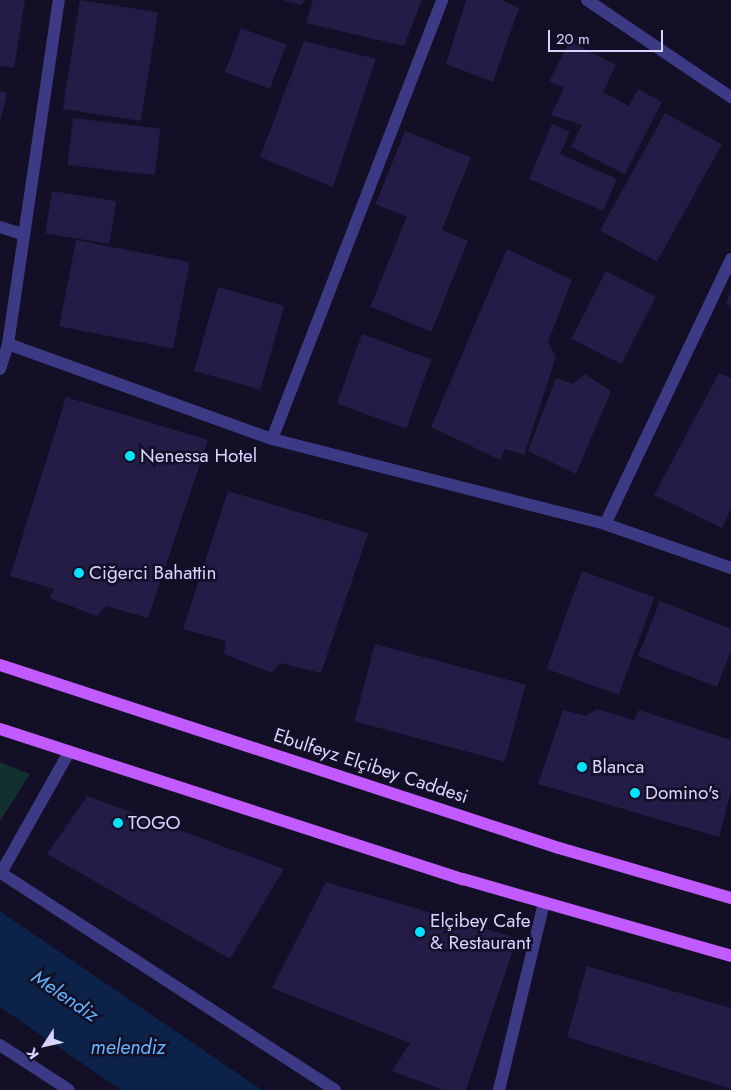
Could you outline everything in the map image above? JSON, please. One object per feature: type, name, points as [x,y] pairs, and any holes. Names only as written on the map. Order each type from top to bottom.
[{"type":"main road","name":"Ebulfeyz Elçibey Caddesi","points":[[0,665],[559,848],[731,898]]},
{"type":"main road","points":[[0,729],[68,754],[544,902],[731,956]]},
{"type":"street","points":[[0,369],[8,344],[21,234],[59,0]]},
{"type":"street","points":[[272,439],[442,0]]},
{"type":"street","points":[[587,0],[731,97]]},
{"type":"street","points":[[0,228],[21,234]]},
{"type":"street","points":[[605,524],[731,259]]},
{"type":"street","points":[[8,344],[272,439],[605,524],[731,568]]},
{"type":"street","points":[[68,754],[1,873],[335,1090]]},
{"type":"street","points":[[499,1090],[544,902]]},
{"type":"street","points":[[0,1045],[69,1090]]},
{"type":"green space","points":[[0,762],[30,774],[0,821]]},
{"type":"water","name":"melendiz","points":[[0,911],[262,1090],[121,1090],[0,1007]]},
{"type":"building","points":[[0,0],[25,0],[14,68],[0,66]]},
{"type":"building","points":[[80,0],[158,12],[141,121],[63,109]]},
{"type":"building","points":[[282,0],[304,0],[302,5]]},
{"type":"building","points":[[313,0],[422,0],[404,46],[306,23]]},
{"type":"building","points":[[466,0],[502,0],[519,8],[493,82],[446,64]]},
{"type":"building","points":[[241,28],[286,44],[270,89],[225,72]]},
{"type":"building","points":[[304,41],[376,59],[333,187],[260,157]]},
{"type":"building","points":[[570,41],[616,65],[603,92],[629,106],[638,89],[662,102],[625,174],[571,147],[582,125],[551,115],[564,88],[549,81]]},
{"type":"building","points":[[0,91],[7,93],[1,119],[0,119]]},
{"type":"building","points":[[665,113],[722,145],[657,262],[600,230]]},
{"type":"building","points":[[73,118],[160,129],[155,175],[67,165]]},
{"type":"building","points":[[552,124],[570,132],[560,154],[617,179],[603,211],[529,179]]},
{"type":"building","points":[[405,131],[471,158],[441,231],[375,204]]},
{"type":"building","points":[[52,191],[116,201],[109,244],[45,233]]},
{"type":"building","points":[[407,216],[468,241],[431,332],[370,307]]},
{"type":"building","points":[[76,240],[190,262],[173,349],[59,326]]},
{"type":"building","points":[[507,249],[572,280],[548,342],[556,357],[524,455],[505,449],[500,460],[431,427]]},
{"type":"building","points":[[606,271],[656,296],[621,364],[571,339]]},
{"type":"building","points":[[218,287],[284,306],[260,390],[194,371]]},
{"type":"building","points":[[731,292],[731,306],[726,303]]},
{"type":"building","points":[[362,334],[432,359],[406,429],[337,404]]},
{"type":"building","points":[[719,373],[731,378],[731,508],[722,528],[654,495]]},
{"type":"building","points":[[585,374],[611,391],[576,474],[528,451],[556,378],[573,384]]},
{"type":"building","points":[[66,397],[208,440],[148,618],[106,606],[97,616],[49,598],[54,589],[10,576]]},
{"type":"building","points":[[228,491],[368,533],[321,673],[280,663],[272,673],[224,654],[226,641],[183,629]]},
{"type":"building","points":[[582,571],[654,597],[619,695],[546,669]]},
{"type":"building","points":[[660,601],[731,629],[731,651],[717,687],[638,656]]},
{"type":"building","points":[[375,644],[526,684],[505,762],[354,721]]},
{"type":"building","points":[[597,709],[634,720],[639,710],[731,740],[731,791],[719,837],[538,784],[563,710],[586,716]]},
{"type":"building","points":[[87,796],[284,869],[230,959],[47,854]]},
{"type":"building","points":[[326,882],[517,938],[466,1090],[443,1090],[392,1071],[410,1043],[272,988]]},
{"type":"building","points":[[587,966],[731,1008],[731,1089],[567,1037]]},
{"type":"place","name":"Nenessa Hotel","points":[[130,456]]},
{"type":"place","name":"Ciğerci Bahattin","points":[[79,573]]},
{"type":"place","name":"Blanca","points":[[582,767]]},
{"type":"place","name":"Domino's","points":[[635,793]]},
{"type":"place","name":"TOGO","points":[[118,823]]},
{"type":"place","name":"Elçibey Cafe & Restaurant","points":[[420,932]]},
{"type":"water label","name":"Melendiz","points":[[65,996]]}]
